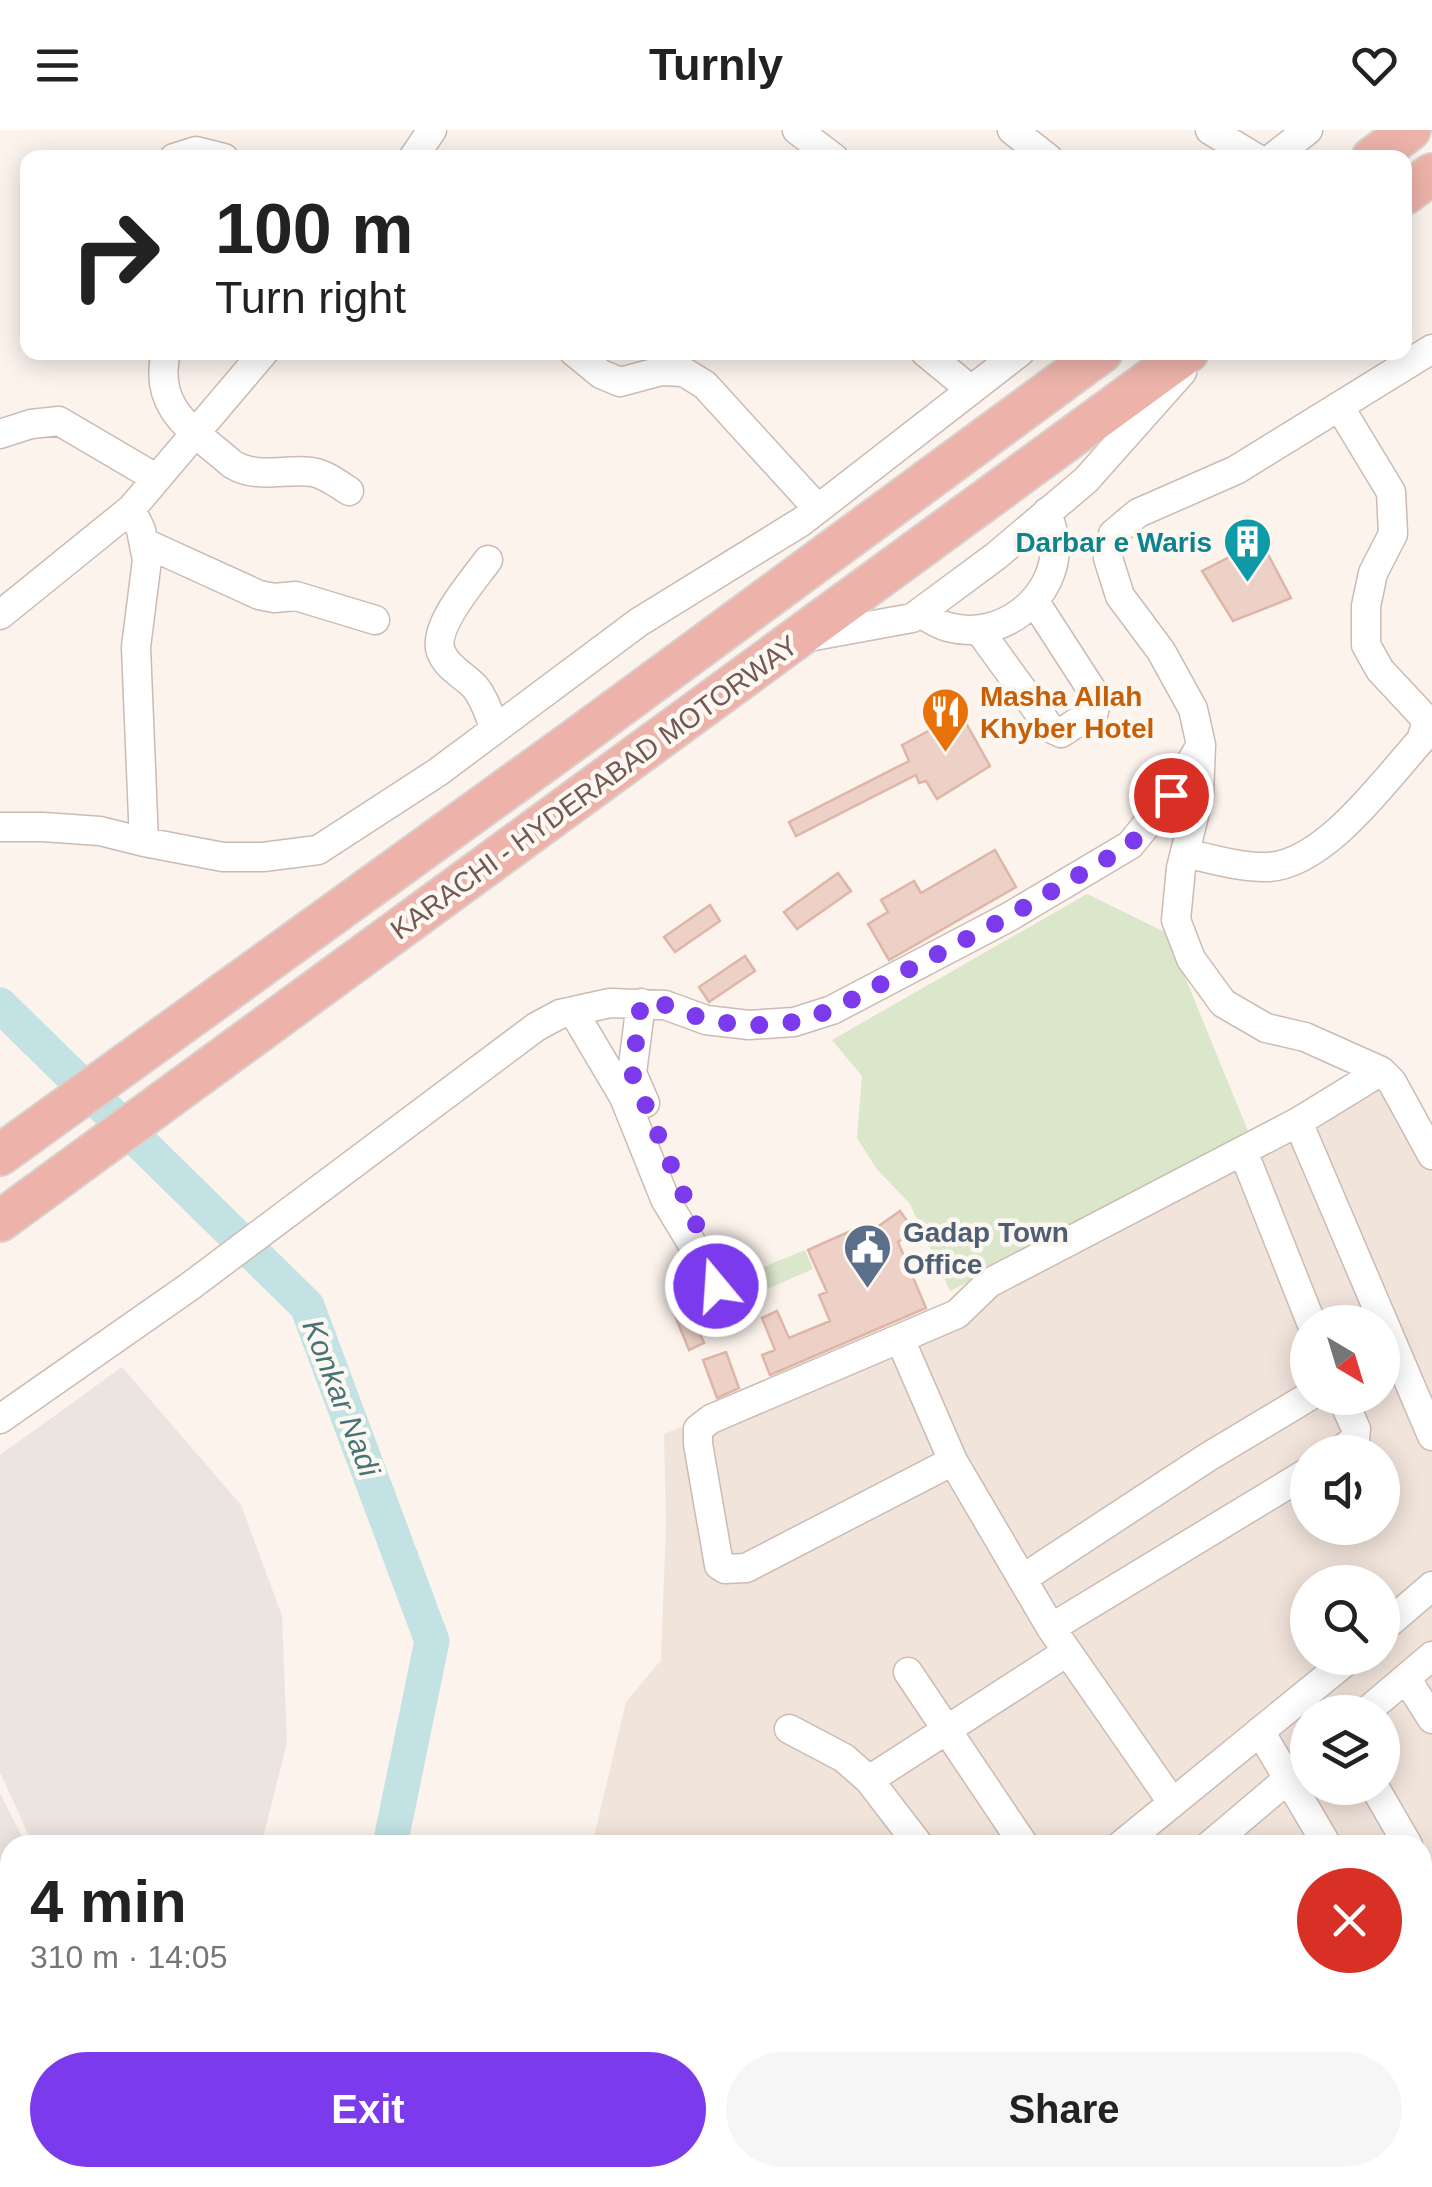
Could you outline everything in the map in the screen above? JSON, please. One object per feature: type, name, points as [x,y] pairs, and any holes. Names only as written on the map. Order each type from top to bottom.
[{"type":"highway","points":[[1383,150],[1410,130]]},
{"type":"highway","name":"KARACHI - HYDERABAD MOTORWAY","points":[[0,1154],[562,749],[1091,360]]},
{"type":"highway","name":"KARACHI - HYDERABAD MOTORWAY","points":[[8,1215],[1177,360]]},
{"type":"street","points":[[797,130],[823,150]]},
{"type":"street","points":[[1012,130],[1038,150]]},
{"type":"street","points":[[1210,130],[1243,150]]},
{"type":"street","points":[[1282,150],[1308,130]]},
{"type":"street","points":[[1432,349],[1236,470],[1138,513],[1114,534],[1108,558],[1120,596],[1161,651],[1193,709],[1200,745],[1199,796],[1181,868],[1176,920],[1191,959],[1223,1003],[1266,1028],[1305,1038],[1382,1071],[1432,1155]]},
{"type":"street","points":[[165,360],[163,389],[169,405],[240,469],[267,474],[316,473],[349,491]]},
{"type":"street","points":[[0,615],[131,509],[257,360]]},
{"type":"street","points":[[584,360],[601,374],[620,382],[662,371],[684,372],[704,385],[818,509]]},
{"type":"street","points":[[935,360],[971,390]]},
{"type":"street","points":[[0,827],[100,830],[224,857],[318,850],[438,772],[639,622],[800,522],[1010,360]]},
{"type":"street","points":[[797,639],[912,618],[996,556],[1086,480],[1193,360]]},
{"type":"street","points":[[1184,853],[1246,866],[1273,867],[1311,852],[1349,822],[1420,740],[1426,725],[1423,716],[1380,670],[1366,645],[1366,606],[1373,573],[1393,534],[1391,492],[1339,406]]},
{"type":"street","points":[[0,434],[32,424],[59,422],[156,478]]},
{"type":"street","points":[[131,509],[148,560],[136,647],[144,842]]},
{"type":"street","points":[[919,613],[947,627],[979,630],[1010,621],[1034,602],[1050,574],[1055,542],[1047,512]]},
{"type":"street","points":[[145,543],[259,595],[296,596],[375,620]]},
{"type":"street","points":[[488,560],[443,624],[438,641],[442,654],[474,686],[495,730]]},
{"type":"street","points":[[979,630],[1050,728],[1062,733],[1094,711],[1097,698],[1034,602]]},
{"type":"street","points":[[0,1419],[189,1287],[536,1027],[560,1014],[610,1003],[666,1005],[706,1020],[749,1026],[794,1022],[832,1010],[1006,918],[1130,845],[1171,795],[1200,745]]},
{"type":"street","points":[[573,1011],[624,1097],[659,1205],[716,1286],[696,1224],[632,1073],[641,1003]]},
{"type":"street","points":[[953,1461],[746,1568],[725,1569],[719,1564],[698,1428],[711,1419],[957,1314],[990,1283],[1298,1122],[1382,1071]]},
{"type":"street","points":[[1298,1122],[1369,1305]]},
{"type":"street","points":[[1243,1151],[1304,1305]]},
{"type":"street","points":[[900,1339],[953,1461],[1050,1628],[1172,1802]]},
{"type":"street","points":[[1400,1378],[1432,1436]]},
{"type":"street","points":[[1022,1579],[1290,1408]]},
{"type":"street","points":[[1050,1628],[1290,1483]]},
{"type":"street","points":[[1400,1614],[1432,1586]]},
{"type":"street","points":[[868,1780],[1068,1652]]},
{"type":"street","points":[[1386,1695],[1432,1656]]},
{"type":"street","points":[[908,1672],[1017,1835]]},
{"type":"street","points":[[1133,1835],[1329,1675]]},
{"type":"street","points":[[1406,1678],[1432,1718]]},
{"type":"street","points":[[789,1730],[844,1758],[868,1780],[910,1835]]},
{"type":"street","points":[[1260,1731],[1290,1762]]},
{"type":"street","points":[[1231,1835],[1290,1778]]},
{"type":"street","points":[[1312,1805],[1323,1835]]},
{"type":"street","points":[[1385,1805],[1402,1835]]},
{"type":"shaded area","points":[[1404,1077],[1432,1135],[1432,1835],[594,1835],[626,1702],[661,1660],[666,1524],[664,1434],[974,1302],[1256,1150]]},
{"type":"shaded area","points":[[122,1367],[241,1505],[282,1616],[287,1743],[264,1835],[28,1835],[0,1772],[0,1455]]},
{"type":"shaded area","points":[[0,1793],[21,1835],[0,1835]]},
{"type":"green space","points":[[1087,894],[1167,933],[1250,1136],[1217,1157],[950,1291],[910,1204],[876,1168],[857,1138],[862,1076],[832,1040]]},
{"type":"green space","points":[[805,1250],[813,1269],[760,1292],[751,1272]]},
{"type":"building","name":"Darbar e Waris","points":[[1261,541],[1291,598],[1233,621],[1202,571]]},
{"type":"building","name":"Masha Allah Khyber Hotel","points":[[961,714],[990,766],[937,799],[926,781],[919,783],[916,775],[796,836],[789,822],[909,761],[902,745]]},
{"type":"building","points":[[995,850],[1016,887],[889,960],[868,924],[888,912],[881,900],[914,881],[921,893]]},
{"type":"building","points":[[838,873],[851,891],[797,929],[784,912]]},
{"type":"building","points":[[710,905],[720,921],[675,952],[664,937]]},
{"type":"building","points":[[745,956],[755,971],[709,1002],[699,987]]},
{"type":"building","points":[[900,1211],[914,1231],[898,1242],[926,1308],[770,1375],[762,1355],[775,1350],[762,1318],[777,1311],[789,1338],[830,1321],[819,1295],[827,1292],[808,1250],[862,1226],[866,1235]]},
{"type":"building","points":[[701,1293],[717,1307],[693,1317],[704,1343],[689,1350],[671,1306]]},
{"type":"building","points":[[726,1352],[739,1388],[717,1398],[703,1360]]},
{"type":"waterway","name":"Konkar Nadi","points":[[0,1005],[307,1306],[432,1641],[392,1835]]},
{"type":"place","name":"Darbar e Waris","points":[[1247,584]]},
{"type":"place","name":"Masha Allah Khyber Hotel","points":[[945,754]]},
{"type":"place","name":"Gadap Town Office","points":[[868,1290]]},
{"type":"route","points":[[716,1286],[696,1224],[632,1073],[641,1003],[666,1005],[706,1020],[749,1026],[794,1022],[832,1010],[1006,918],[1130,845],[1171,795]]}]
